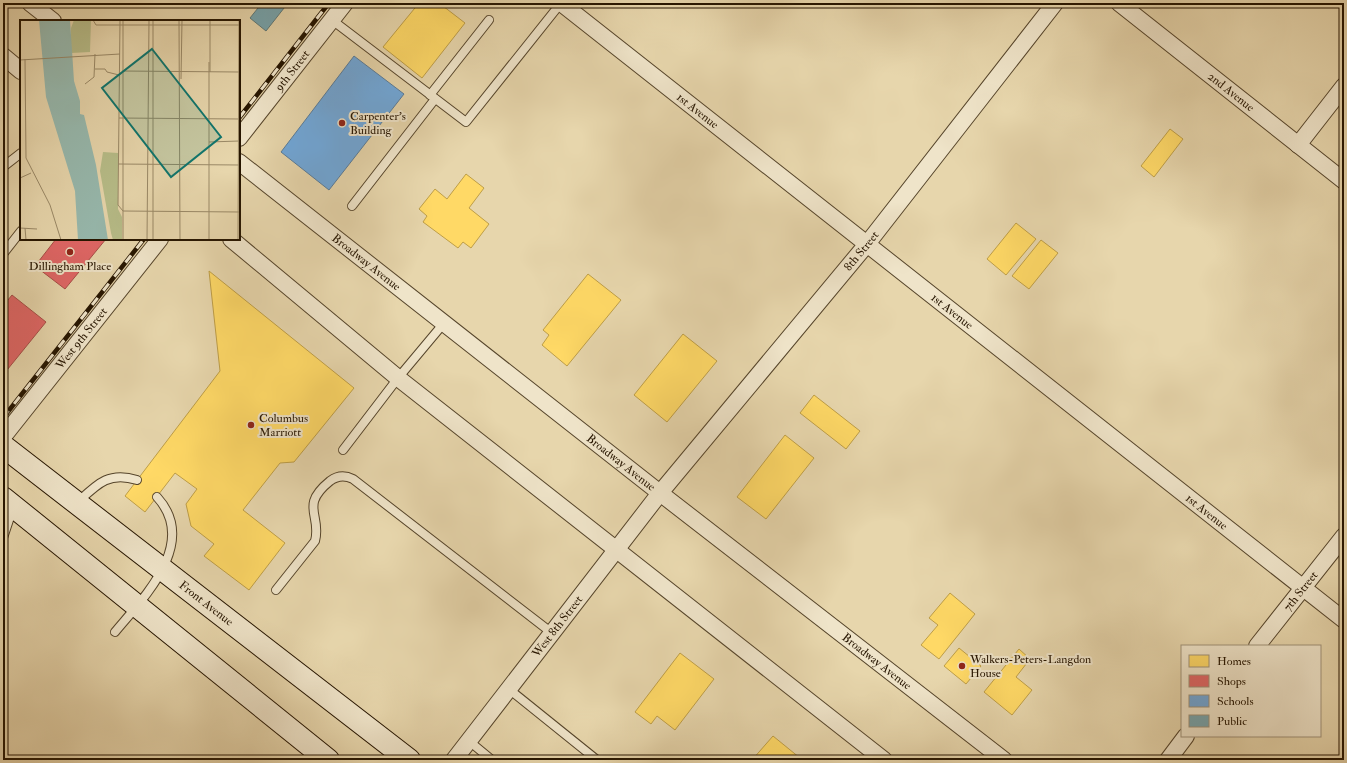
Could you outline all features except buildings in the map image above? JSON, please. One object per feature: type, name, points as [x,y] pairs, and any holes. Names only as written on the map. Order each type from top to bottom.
[{"type":"street","points":[[30,3],[53,20]]},
{"type":"street","name":"9th Street","points":[[240,137],[345,3]]},
{"type":"street","name":"1st Avenue","points":[[561,3],[1344,620]]},
{"type":"street","name":"8th Street","points":[[660,493],[867,244],[1055,3]]},
{"type":"street","name":"2nd Avenue","points":[[1119,3],[1344,181]]},
{"type":"street","points":[[3,56],[20,70]]},
{"type":"street","points":[[1298,146],[1344,86]]},
{"type":"street","name":"Broadway Avenue","points":[[240,163],[660,493],[1004,760]]},
{"type":"street","name":"West 9th Street","points":[[3,437],[159,240]]},
{"type":"street","points":[[231,240],[398,378],[884,760]]},
{"type":"street","name":"Front Avenue","points":[[3,446],[409,760]]},
{"type":"street","name":"West 8th Street","points":[[454,760],[510,690],[660,493]]},
{"type":"street","points":[[6,501],[328,760]]},
{"type":"street","name":"7th Street","points":[[1258,645],[1344,536]]},
{"type":"street","points":[[1168,760],[1185,737]]},
{"type":"lane","points":[[332,20],[466,122],[561,3]]},
{"type":"lane","points":[[352,206],[489,20]]},
{"type":"lane","points":[[3,167],[20,154]]},
{"type":"lane","points":[[3,254],[20,232]]},
{"type":"lane","points":[[343,450],[398,378],[444,323]]},
{"type":"lane","points":[[276,590],[315,541],[317,533],[313,514],[314,501],[323,486],[334,478],[345,475],[353,479],[552,633]]},
{"type":"lane","points":[[77,502],[97,483],[111,477],[126,477],[137,480]]},
{"type":"lane","points":[[115,632],[136,607],[163,570],[171,550],[173,539],[171,523],[164,505],[157,497]]},
{"type":"lane","points":[[3,538],[6,501]]},
{"type":"lane","points":[[510,690],[597,760]]},
{"type":"lane","points":[[468,741],[492,760]]},
{"type":"railway","points":[[240,117],[329,3]]},
{"type":"railway","points":[[3,418],[143,240]]},
{"type":"place","name":"Carpenter's Building","points":[[342,123]]},
{"type":"place","name":"Dillingham Place","points":[[70,252]]},
{"type":"place","name":"Columbus Marriott","points":[[251,425]]},
{"type":"place","name":"Walkers-Peters-Langdon House","points":[[962,666]]}]
